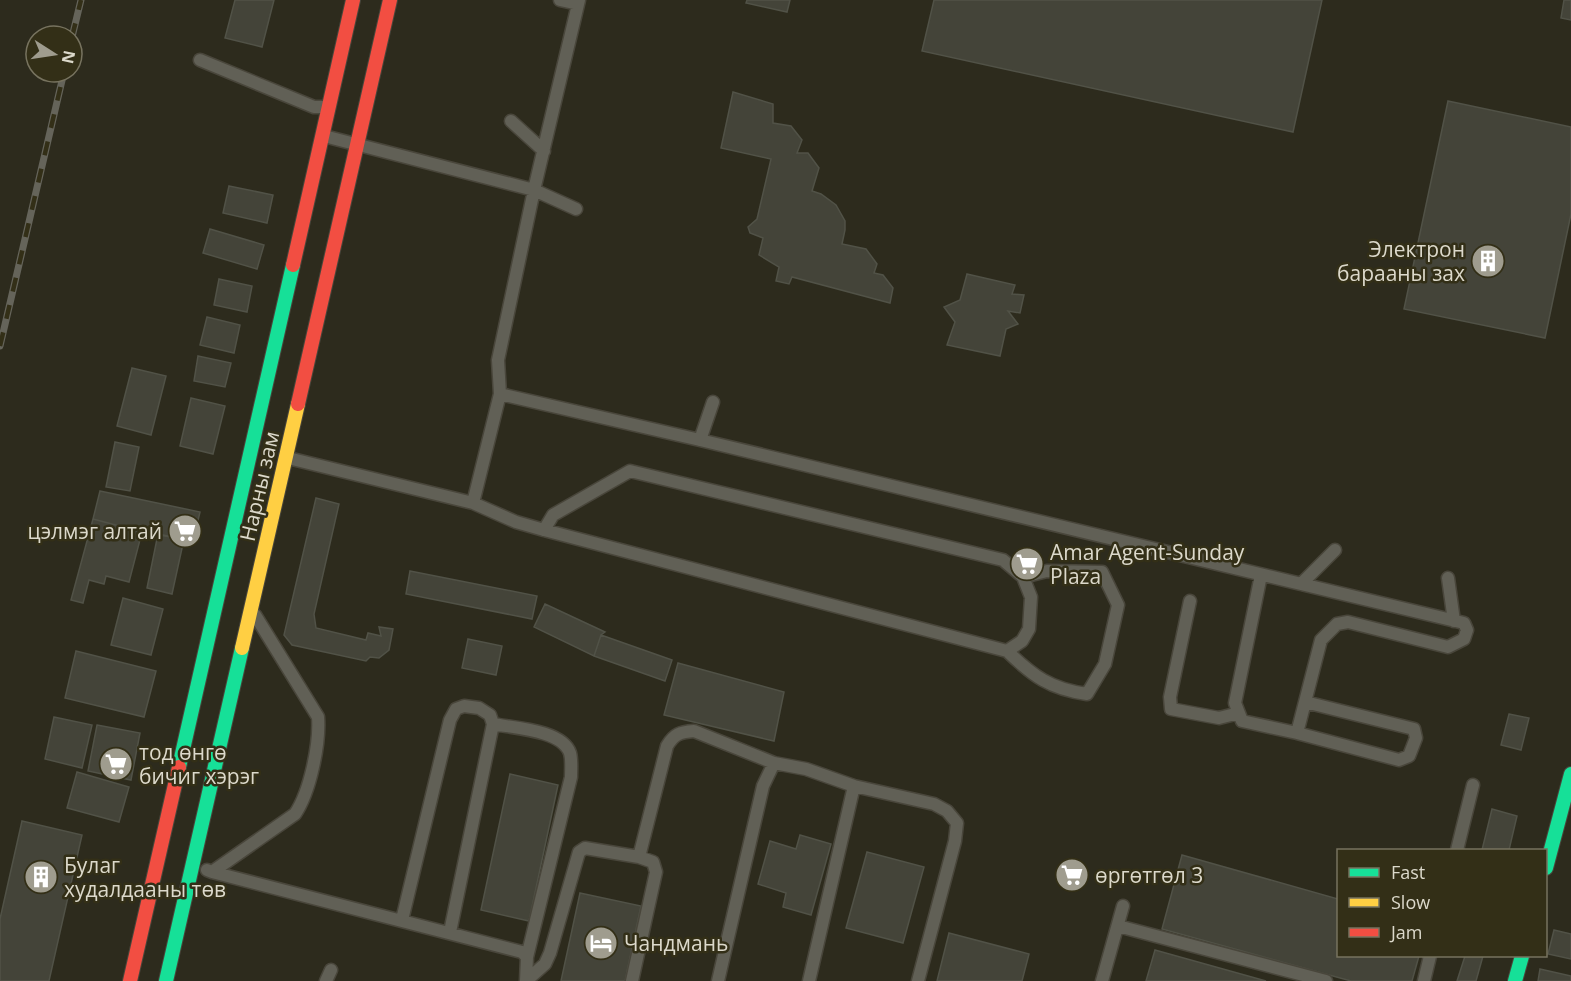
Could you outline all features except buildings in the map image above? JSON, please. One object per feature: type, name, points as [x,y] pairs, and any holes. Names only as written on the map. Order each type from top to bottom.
[{"type":"main road","name":"Нарны зам","points":[[130,981],[255,450],[353,0]]},
{"type":"main road","name":"Нарны зам","points":[[166,981],[252,610],[282,457],[390,0]]},
{"type":"main road","points":[[1547,862],[1568,795],[1571,774]]},
{"type":"main road","points":[[1515,981],[1522,957]]},
{"type":"lane","points":[[473,502],[500,394],[498,360],[534,190],[579,2],[560,0]]},
{"type":"lane","points":[[200,60],[314,107],[329,107]]},
{"type":"lane","points":[[511,121],[544,151]]},
{"type":"lane","points":[[322,135],[534,190],[576,209]]},
{"type":"lane","points":[[500,394],[1464,623],[1467,630],[1464,639],[1448,647],[1348,622],[1337,624],[1321,639],[1297,733]]},
{"type":"lane","points":[[700,440],[713,402]]},
{"type":"lane","points":[[282,457],[473,502],[516,522],[544,530],[1007,651],[1029,672],[1047,683],[1070,692],[1087,694],[1104,664],[1118,605],[1102,572],[1047,571],[1023,577]]},
{"type":"lane","points":[[544,530],[553,515],[630,471],[1003,560],[1023,577],[1031,597],[1029,629],[1022,641],[1007,651]]},
{"type":"lane","points":[[1301,584],[1335,550]]},
{"type":"lane","points":[[1262,574],[1235,703],[1242,722],[1297,733],[1399,760],[1409,756],[1416,738],[1414,729],[1305,702]]},
{"type":"lane","points":[[1448,578],[1454,621]]},
{"type":"lane","points":[[1190,601],[1170,697],[1171,709],[1219,718],[1239,713]]},
{"type":"lane","points":[[212,872],[295,814],[304,801],[319,734],[318,717],[252,610]]},
{"type":"lane","points":[[402,920],[450,720],[456,709],[464,706],[479,708],[490,715],[493,724],[450,932]]},
{"type":"lane","points":[[493,724],[549,734],[563,743],[570,753],[571,777],[527,957],[526,981]]},
{"type":"lane","points":[[639,857],[667,746],[680,732],[694,731],[774,763],[806,769],[854,786],[934,804],[947,811],[957,823],[955,840],[918,981]]},
{"type":"lane","points":[[718,981],[763,786],[774,763]]},
{"type":"lane","points":[[1457,849],[1473,784]]},
{"type":"lane","points":[[809,981],[854,786]]},
{"type":"lane","points":[[526,981],[544,963],[550,953],[579,852],[585,848],[639,857],[653,862],[656,873],[632,981]]},
{"type":"lane","points":[[191,867],[450,932],[522,952],[527,957]]},
{"type":"lane","points":[[1102,981],[1123,906]]},
{"type":"lane","points":[[1118,926],[1326,981]]},
{"type":"lane","points":[[1424,981],[1430,957]]},
{"type":"railway","points":[[75,24],[81,0]]},
{"type":"railway","points":[[0,346],[61,84]]},
{"type":"traffic: fast","points":[[179,767],[293,265]]},
{"type":"traffic: fast","points":[[166,981],[242,648]]},
{"type":"traffic: fast","points":[[1547,864],[1571,774]]},
{"type":"traffic: fast","points":[[1515,981],[1522,957]]},
{"type":"traffic: slow","points":[[242,648],[298,404]]},
{"type":"traffic: jam","points":[[293,265],[353,0]]},
{"type":"traffic: jam","points":[[298,404],[390,0]]},
{"type":"traffic: jam","points":[[130,981],[179,767]]},
{"type":"place","name":"Электрон барааны зах","points":[[1488,261]]},
{"type":"place","name":"цэлмэг алтай","points":[[185,531]]},
{"type":"place","name":"Amar Agent-Sunday Plaza","points":[[1027,564]]},
{"type":"place","name":"тод өнгө бичиг хэрэг","points":[[116,764]]},
{"type":"place","name":"өргөтгөл 3","points":[[1072,875]]},
{"type":"place","name":"Булаг худалдааны төв","points":[[41,877]]},
{"type":"place","name":"Чандмань","points":[[601,943]]}]
